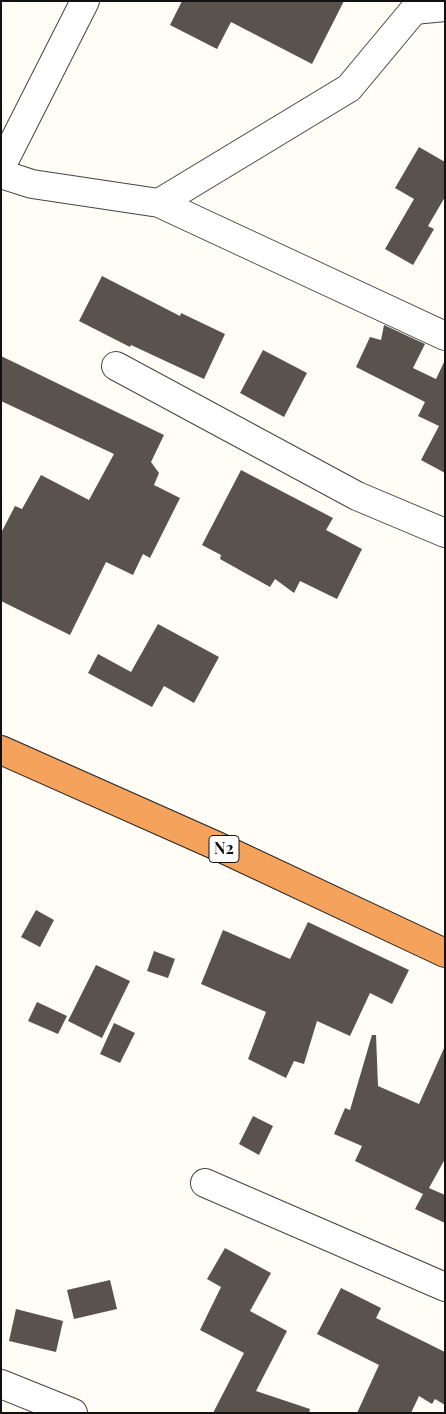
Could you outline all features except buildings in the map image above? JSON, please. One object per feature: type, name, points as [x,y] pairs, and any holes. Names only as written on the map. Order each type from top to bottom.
[{"type":"highway","name":"N2","points":[[1,750],[217,846],[445,953]]},
{"type":"street","points":[[1,167],[85,1]]},
{"type":"street","points":[[159,203],[349,88],[414,10],[445,7]]},
{"type":"street","points":[[1,174],[32,184],[159,203],[445,336]]},
{"type":"street","points":[[116,366],[357,496],[445,533]]},
{"type":"street","points":[[205,1183],[445,1287]]},
{"type":"street","points":[[1,1384],[73,1413]]}]
